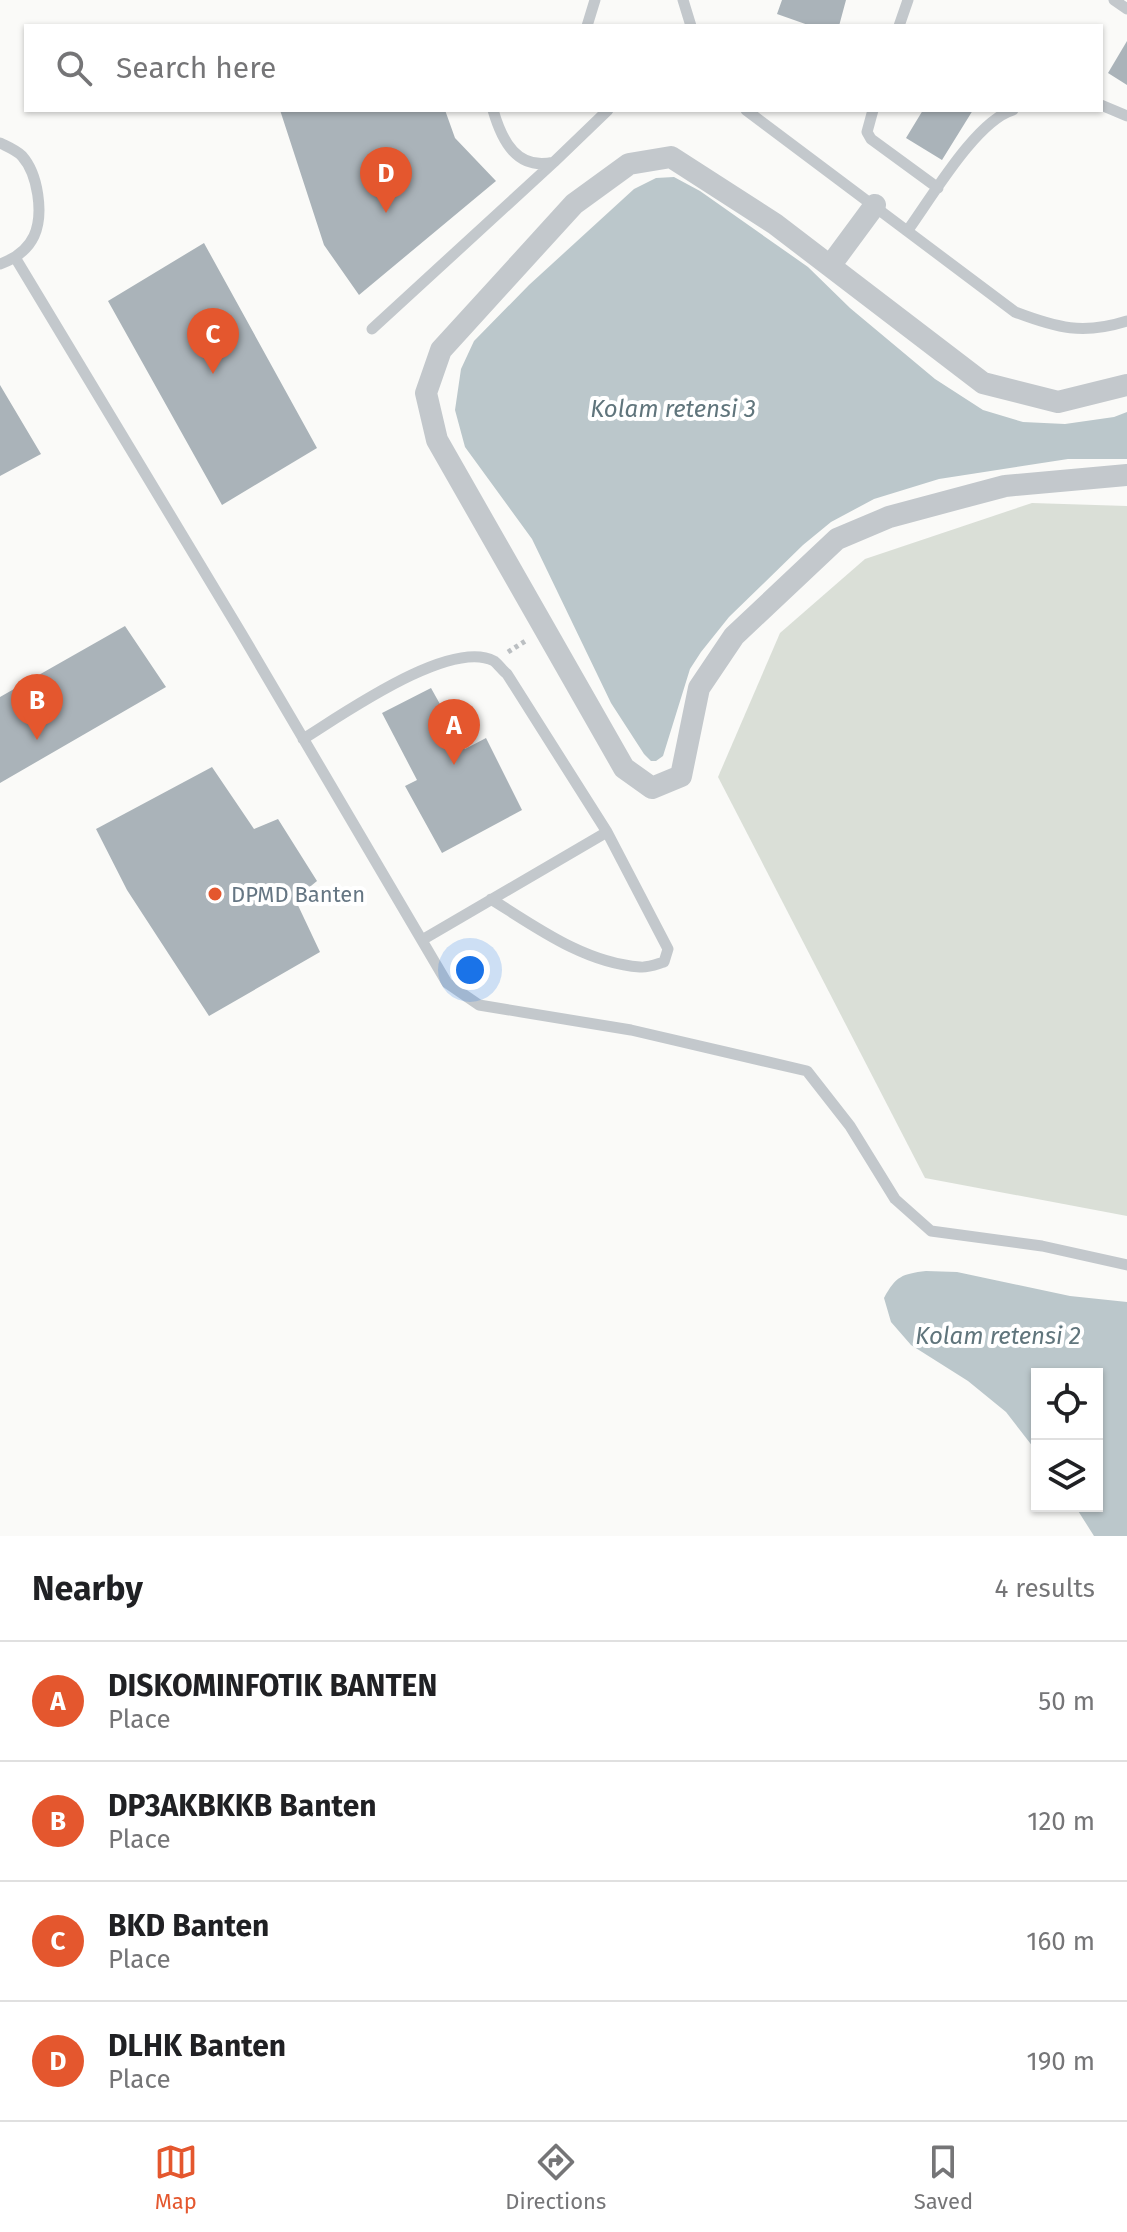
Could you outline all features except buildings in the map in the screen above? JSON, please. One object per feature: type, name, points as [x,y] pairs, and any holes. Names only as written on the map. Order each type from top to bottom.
[{"type":"street","points":[[1127,385],[1058,402],[983,383],[775,224],[671,157],[629,164],[574,204],[441,350],[426,393],[437,440],[545,630],[624,768],[652,788],[681,776],[699,688],[734,636],[837,539],[889,517],[1005,486],[1127,475]]},
{"type":"street","points":[[830,266],[875,205]]},
{"type":"lane","points":[[588,24],[595,0]]},
{"type":"lane","points":[[683,0],[690,24]]},
{"type":"lane","points":[[900,24],[908,0]]},
{"type":"lane","points":[[1114,0],[1127,9]]},
{"type":"lane","points":[[1103,106],[1127,116]]},
{"type":"lane","points":[[494,112],[499,131],[509,147],[524,161],[533,165],[554,162]]},
{"type":"lane","points":[[372,329],[606,112]]},
{"type":"lane","points":[[749,112],[1015,312],[1064,329],[1083,330],[1127,321]]},
{"type":"lane","points":[[872,112],[867,132],[871,139],[938,188]]},
{"type":"lane","points":[[908,230],[983,128],[1007,112]]},
{"type":"lane","points":[[0,143],[24,159],[35,178],[38,211],[34,236],[16,259],[0,264]]},
{"type":"lane","points":[[16,259],[447,983],[479,1005],[631,1030],[807,1071],[850,1126],[895,1199],[931,1231],[1042,1246],[1127,1265]]},
{"type":"lane","points":[[303,739],[409,674],[458,657],[493,661],[507,674],[607,832],[668,949],[664,962],[643,968],[609,961],[560,943],[491,899]]},
{"type":"lane","points":[[422,940],[607,832]]},
{"type":"path","points":[[493,661],[545,630]]},
{"type":"shaded area","points":[[1032,503],[1127,506],[1127,1216],[925,1178],[718,777],[780,633],[865,559]]},
{"type":"water","name":"Kolam retensi 3","points":[[674,177],[700,191],[808,267],[850,308],[935,379],[983,410],[1023,422],[1065,424],[1114,417],[1127,412],[1127,459],[1068,459],[939,479],[874,499],[831,522],[729,617],[701,652],[690,669],[663,756],[651,761],[611,703],[532,539],[465,447],[455,410],[461,369],[474,341],[529,285],[634,189],[656,178]]},
{"type":"water","name":"Kolam retensi 2","points":[[957,1272],[1070,1296],[1127,1302],[1127,1536],[1094,1536],[1079,1512],[1103,1512],[1103,1368],[1031,1368],[1031,1444],[1006,1412],[968,1381],[911,1345],[891,1322],[884,1298],[900,1277],[911,1273]]},
{"type":"place","name":"DLHK Banten","points":[[386,213]]},
{"type":"place","name":"BKD Banten","points":[[213,374]]},
{"type":"place","name":"DP3AKBKKB Banten","points":[[37,740]]},
{"type":"place","name":"DISKOMINFOTIK BANTEN","points":[[454,765]]},
{"type":"place","name":"DPMD Banten","points":[[215,894]]}]
